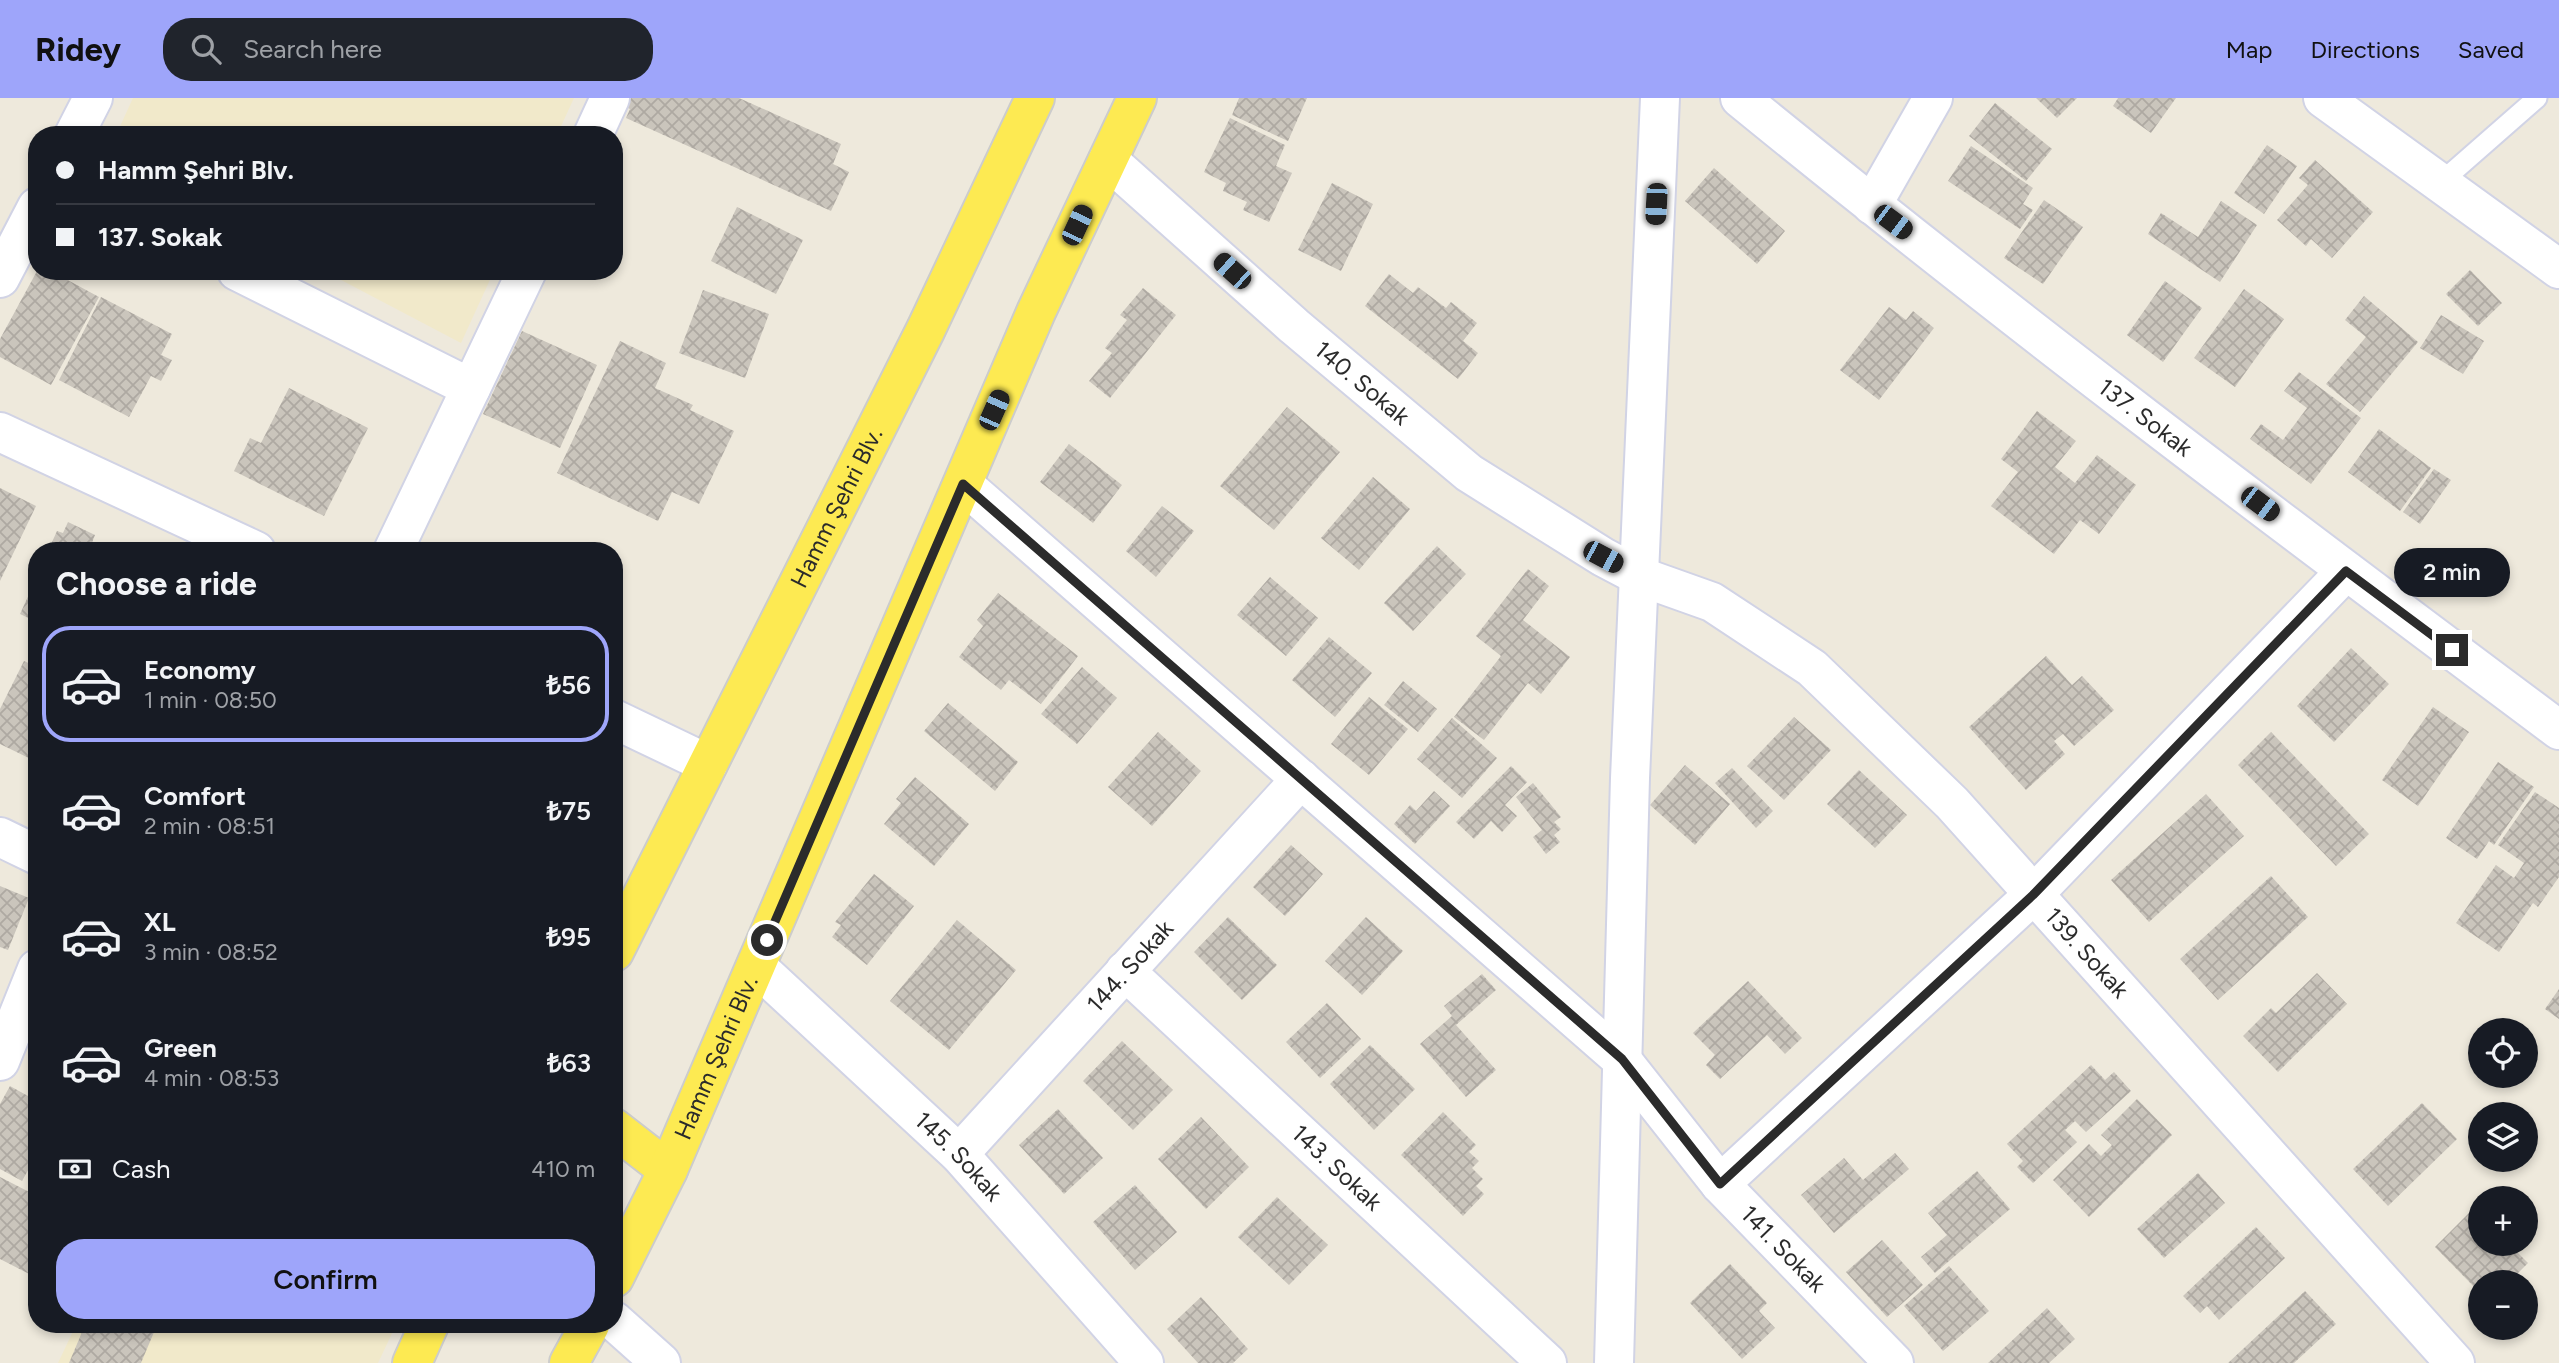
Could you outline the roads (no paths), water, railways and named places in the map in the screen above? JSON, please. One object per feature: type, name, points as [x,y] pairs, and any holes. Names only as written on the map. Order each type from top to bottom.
[{"type":"main road","name":"Hamm Şehri Blv.","points":[[623,921],[708,764],[926,329],[1035,98]]},
{"type":"main road","name":"Hamm Şehri Blv.","points":[[623,1260],[668,1170],[1036,312],[1137,98]]},
{"type":"main road","name":"Hamm Şehri Blv.","points":[[623,1135],[668,1170]]},
{"type":"main road","points":[[412,1363],[425,1333]]},
{"type":"main road","points":[[569,1363],[586,1333]]},
{"type":"street","points":[[79,126],[93,98]]},
{"type":"street","points":[[597,126],[610,98]]},
{"type":"street","points":[[1614,1363],[1639,576],[1660,98]]},
{"type":"street","name":"137. Sokak","points":[[1740,98],[1872,205],[2346,571],[2559,730]]},
{"type":"street","points":[[1872,205],[1933,98]]},
{"type":"street","points":[[2323,98],[2559,270]]},
{"type":"street","name":"140. Sokak","points":[[1108,160],[1294,326],[1469,473],[1603,557],[1639,576]]},
{"type":"street","points":[[0,278],[28,224]]},
{"type":"street","points":[[255,280],[471,388]]},
{"type":"street","points":[[397,542],[523,280]]},
{"type":"street","points":[[0,432],[237,542]]},
{"type":"street","name":"141. Sokak","points":[[963,484],[1622,1059],[1720,1184],[1894,1363]]},
{"type":"street","points":[[1720,1184],[2033,895],[2346,571]]},
{"type":"street","name":"139. Sokak","points":[[1639,576],[1712,602],[1812,668],[1952,803],[2455,1363]]},
{"type":"street","points":[[623,723],[708,764]]},
{"type":"street","name":"144. Sokak","points":[[959,1154],[1301,779]]},
{"type":"street","points":[[0,837],[28,851]]},
{"type":"street","name":"145. Sokak","points":[[756,966],[959,1154],[1144,1363]]},
{"type":"street","name":"143. Sokak","points":[[1125,971],[1547,1363]]},
{"type":"street","points":[[0,1061],[28,991]]},
{"type":"street","points":[[623,1329],[661,1363]]},
{"type":"lane","points":[[2440,183],[2538,98]]}]
